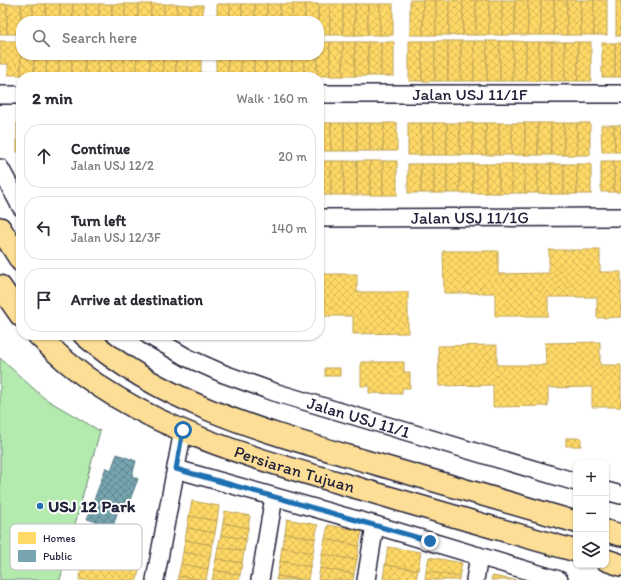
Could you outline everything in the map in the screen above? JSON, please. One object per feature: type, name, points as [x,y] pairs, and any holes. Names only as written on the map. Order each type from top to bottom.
[{"type":"main road","points":[[0,228],[16,253]]},
{"type":"main road","points":[[0,286],[16,309]]},
{"type":"main road","name":"Persiaran Tujuan","points":[[43,340],[54,352],[108,393],[140,411],[183,430],[249,456],[573,550]]},
{"type":"main road","name":"Persiaran Tujuan","points":[[90,340],[117,361],[150,383],[222,414],[294,440],[573,521]]},
{"type":"main road","points":[[609,531],[621,535]]},
{"type":"main road","points":[[609,561],[621,564]]},
{"type":"street","name":"Jalan USJ 11/1F","points":[[324,94],[621,94]]},
{"type":"street","points":[[0,95],[16,95]]},
{"type":"street","points":[[0,168],[16,198]]},
{"type":"street","name":"Jalan USJ 11/1G","points":[[324,218],[621,217]]},
{"type":"street","name":"Jalan USJ 11/1","points":[[157,340],[188,358],[231,377],[274,392],[573,481]]},
{"type":"street","points":[[155,580],[183,430]]},
{"type":"street","points":[[176,469],[375,525],[560,580]]},
{"type":"street","points":[[609,492],[621,495]]},
{"type":"street","points":[[260,580],[274,497]]},
{"type":"street","points":[[366,580],[375,525]]},
{"type":"street","points":[[475,580],[479,556]]},
{"type":"green space","name":"USJ 12 Park","points":[[0,358],[44,398],[100,431],[75,524],[10,524],[10,570],[63,570],[60,580],[0,580]]},
{"type":"building: Homes","points":[[410,0],[423,0],[423,35],[410,35]]},
{"type":"building: Homes","points":[[423,0],[436,0],[436,35],[423,35]]},
{"type":"building: Homes","points":[[436,0],[449,0],[449,35],[436,35]]},
{"type":"building: Homes","points":[[449,0],[463,0],[463,35],[449,35]]},
{"type":"building: Homes","points":[[463,0],[476,0],[476,35],[463,35]]},
{"type":"building: Homes","points":[[476,0],[489,0],[489,35],[476,35]]},
{"type":"building: Homes","points":[[489,0],[502,0],[502,35],[489,35]]},
{"type":"building: Homes","points":[[502,0],[515,0],[515,35],[502,35]]},
{"type":"building: Homes","points":[[515,0],[528,0],[528,35],[515,35]]},
{"type":"building: Homes","points":[[528,0],[541,0],[541,35],[528,35]]},
{"type":"building: Homes","points":[[541,0],[554,0],[554,35],[541,35]]},
{"type":"building: Homes","points":[[554,0],[567,0],[567,35],[554,35]]},
{"type":"building: Homes","points":[[567,0],[581,0],[581,35],[567,35]]},
{"type":"building: Homes","points":[[581,0],[594,0],[594,35],[581,35]]},
{"type":"building: Homes","points":[[594,0],[607,0],[607,35],[594,35]]},
{"type":"building: Homes","points":[[616,0],[621,0],[621,36],[616,36]]},
{"type":"building: Homes","points":[[0,4],[7,4],[7,34],[0,34]]},
{"type":"building: Homes","points":[[7,4],[21,4],[21,16],[16,16],[16,34],[7,34]]},
{"type":"building: Homes","points":[[21,4],[33,4],[33,16],[21,16]]},
{"type":"building: Homes","points":[[33,4],[46,4],[46,16],[33,16]]},
{"type":"building: Homes","points":[[46,4],[60,4],[60,16],[46,16]]},
{"type":"building: Homes","points":[[60,4],[73,4],[73,16],[60,16]]},
{"type":"building: Homes","points":[[73,4],[86,4],[86,16],[73,16]]},
{"type":"building: Homes","points":[[86,4],[99,4],[99,16],[86,16]]},
{"type":"building: Homes","points":[[99,4],[112,4],[112,16],[99,16]]},
{"type":"building: Homes","points":[[112,4],[125,4],[125,16],[112,16]]},
{"type":"building: Homes","points":[[125,4],[138,4],[138,16],[125,16]]},
{"type":"building: Homes","points":[[138,4],[151,4],[151,16],[138,16]]},
{"type":"building: Homes","points":[[151,4],[164,4],[164,16],[151,16]]},
{"type":"building: Homes","points":[[164,4],[177,4],[177,16],[164,16]]},
{"type":"building: Homes","points":[[177,4],[190,5],[190,16],[177,16]]},
{"type":"building: Homes","points":[[217,4],[230,4],[230,16],[217,16]]},
{"type":"building: Homes","points":[[230,4],[242,4],[242,16],[230,16]]},
{"type":"building: Homes","points":[[242,4],[255,4],[255,16],[242,16]]},
{"type":"building: Homes","points":[[255,4],[267,4],[267,16],[255,16]]},
{"type":"building: Homes","points":[[267,4],[280,4],[280,16],[267,16]]},
{"type":"building: Homes","points":[[280,4],[292,4],[292,16],[280,16]]},
{"type":"building: Homes","points":[[292,4],[305,4],[305,16],[292,16]]},
{"type":"building: Homes","points":[[305,4],[318,4],[318,16],[305,16]]},
{"type":"building: Homes","points":[[318,4],[330,4],[330,35],[324,35],[324,16],[318,16]]},
{"type":"building: Homes","points":[[330,4],[343,4],[343,35],[330,35]]},
{"type":"building: Homes","points":[[343,4],[355,4],[355,35],[343,35]]},
{"type":"building: Homes","points":[[355,4],[368,4],[368,35],[355,35]]},
{"type":"building: Homes","points":[[368,4],[380,4],[380,35],[368,35]]},
{"type":"building: Homes","points":[[380,4],[393,4],[393,35],[380,35]]},
{"type":"building: Homes","points":[[190,5],[203,5],[203,16],[190,16]]},
{"type":"building: Homes","points":[[0,41],[16,41],[16,60],[21,60],[21,72],[16,72],[16,75],[8,75],[8,64],[0,64]]},
{"type":"building: Homes","points":[[409,41],[422,41],[422,81],[409,81]]},
{"type":"building: Homes","points":[[422,41],[435,41],[435,81],[422,81]]},
{"type":"building: Homes","points":[[435,41],[448,41],[448,81],[435,81]]},
{"type":"building: Homes","points":[[448,41],[461,41],[461,81],[448,81]]},
{"type":"building: Homes","points":[[461,41],[474,41],[474,81],[461,81]]},
{"type":"building: Homes","points":[[474,41],[487,41],[487,81],[474,81]]},
{"type":"building: Homes","points":[[487,41],[500,41],[500,81],[487,81]]},
{"type":"building: Homes","points":[[500,41],[513,41],[513,81],[500,81]]},
{"type":"building: Homes","points":[[513,41],[526,42],[526,81],[513,81]]},
{"type":"building: Homes","points":[[324,42],[330,42],[330,76],[324,76],[324,72],[317,72],[318,60],[324,60]]},
{"type":"building: Homes","points":[[330,42],[343,42],[343,76],[330,76]]},
{"type":"building: Homes","points":[[343,42],[355,42],[355,76],[343,76]]},
{"type":"building: Homes","points":[[355,42],[368,42],[368,76],[355,76]]},
{"type":"building: Homes","points":[[368,42],[381,42],[381,76],[368,76]]},
{"type":"building: Homes","points":[[381,42],[394,42],[394,76],[381,76]]},
{"type":"building: Homes","points":[[526,42],[539,42],[539,81],[526,81]]},
{"type":"building: Homes","points":[[539,42],[552,42],[552,81],[539,81]]},
{"type":"building: Homes","points":[[552,42],[565,42],[565,81],[552,81]]},
{"type":"building: Homes","points":[[565,42],[578,42],[578,81],[565,81]]},
{"type":"building: Homes","points":[[578,42],[591,42],[591,81],[578,81]]},
{"type":"building: Homes","points":[[602,43],[615,43],[615,77],[602,77]]},
{"type":"building: Homes","points":[[615,43],[621,43],[621,77],[615,77]]},
{"type":"building: Homes","points":[[21,60],[34,60],[34,72],[21,72]]},
{"type":"building: Homes","points":[[34,60],[47,60],[46,72],[34,72]]},
{"type":"building: Homes","points":[[47,60],[59,60],[59,72],[46,72]]},
{"type":"building: Homes","points":[[59,60],[72,60],[72,72],[59,72]]},
{"type":"building: Homes","points":[[72,60],[85,60],[85,72],[72,72]]},
{"type":"building: Homes","points":[[85,60],[98,60],[98,72],[85,72]]},
{"type":"building: Homes","points":[[98,60],[111,60],[111,72],[98,72]]},
{"type":"building: Homes","points":[[111,60],[124,60],[124,72],[111,72]]},
{"type":"building: Homes","points":[[124,60],[137,60],[137,72],[124,72]]},
{"type":"building: Homes","points":[[137,60],[150,60],[150,72],[137,72]]},
{"type":"building: Homes","points":[[150,60],[163,60],[163,72],[150,72]]},
{"type":"building: Homes","points":[[163,60],[176,60],[176,72],[163,72]]},
{"type":"building: Homes","points":[[176,60],[188,60],[188,72],[176,72]]},
{"type":"building: Homes","points":[[188,60],[201,60],[201,72],[188,72]]},
{"type":"building: Homes","points":[[216,60],[228,60],[228,72],[216,72]]},
{"type":"building: Homes","points":[[228,60],[241,60],[241,72],[228,72]]},
{"type":"building: Homes","points":[[241,60],[254,60],[254,72],[241,72]]},
{"type":"building: Homes","points":[[254,60],[266,60],[266,72],[254,72]]},
{"type":"building: Homes","points":[[266,60],[279,60],[279,72],[266,72]]},
{"type":"building: Homes","points":[[279,60],[292,60],[292,72],[279,72]]},
{"type":"building: Homes","points":[[292,60],[304,60],[304,72],[292,72]]},
{"type":"building: Homes","points":[[304,60],[317,60],[317,72],[304,72]]},
{"type":"building: Homes","points":[[324,123],[331,123],[331,151],[324,151]]},
{"type":"building: Homes","points":[[331,123],[344,123],[344,151],[331,151]]},
{"type":"building: Homes","points":[[344,123],[357,123],[357,151],[344,151]]},
{"type":"building: Homes","points":[[357,123],[370,123],[370,151],[357,151]]},
{"type":"building: Homes","points":[[370,123],[384,123],[383,151],[370,151]]},
{"type":"building: Homes","points":[[384,123],[397,123],[397,151],[383,151]]},
{"type":"building: Homes","points":[[408,123],[421,123],[421,155],[408,155]]},
{"type":"building: Homes","points":[[421,123],[434,123],[434,155],[421,155]]},
{"type":"building: Homes","points":[[434,123],[447,123],[447,155],[434,155]]},
{"type":"building: Homes","points":[[447,123],[460,123],[460,155],[447,155]]},
{"type":"building: Homes","points":[[460,123],[473,123],[473,155],[460,155]]},
{"type":"building: Homes","points":[[473,123],[486,123],[486,155],[473,155]]},
{"type":"building: Homes","points":[[486,123],[499,123],[499,155],[486,155]]},
{"type":"building: Homes","points":[[499,123],[512,123],[512,155],[499,155]]},
{"type":"building: Homes","points":[[512,123],[525,123],[525,155],[512,155]]},
{"type":"building: Homes","points":[[525,123],[538,123],[538,155],[525,155]]},
{"type":"building: Homes","points":[[538,123],[551,123],[551,155],[538,155]]},
{"type":"building: Homes","points":[[551,123],[564,123],[564,155],[551,155]]},
{"type":"building: Homes","points":[[564,123],[577,123],[577,155],[564,155]]},
{"type":"building: Homes","points":[[577,123],[590,123],[590,155],[577,155]]},
{"type":"building: Homes","points":[[601,125],[614,125],[615,152],[602,152]]},
{"type":"building: Homes","points":[[614,125],[621,125],[621,152],[615,152]]},
{"type":"building: Homes","points":[[324,161],[331,161],[331,195],[324,195]]},
{"type":"building: Homes","points":[[331,161],[344,161],[344,195],[331,195]]},
{"type":"building: Homes","points":[[344,161],[357,161],[357,195],[344,195]]},
{"type":"building: Homes","points":[[357,161],[370,161],[370,195],[357,195]]},
{"type":"building: Homes","points":[[370,161],[383,161],[383,195],[370,195]]},
{"type":"building: Homes","points":[[383,161],[397,161],[397,195],[383,195]]},
{"type":"building: Homes","points":[[601,161],[614,161],[614,192],[601,192]]},
{"type":"building: Homes","points":[[614,161],[621,161],[621,192],[614,192]]},
{"type":"building: Homes","points":[[408,164],[421,164],[421,193],[408,193]]},
{"type":"building: Homes","points":[[421,164],[434,164],[434,193],[421,193]]},
{"type":"building: Homes","points":[[434,164],[447,164],[447,193],[434,193]]},
{"type":"building: Homes","points":[[447,164],[460,164],[460,193],[447,193]]},
{"type":"building: Homes","points":[[460,164],[473,164],[473,193],[460,193]]},
{"type":"building: Homes","points":[[473,164],[486,164],[486,193],[473,193]]},
{"type":"building: Homes","points":[[486,164],[499,164],[499,193],[486,193]]},
{"type":"building: Homes","points":[[499,164],[512,164],[512,193],[499,193]]},
{"type":"building: Homes","points":[[512,164],[525,164],[525,193],[512,193]]},
{"type":"building: Homes","points":[[525,164],[538,164],[538,193],[525,193]]},
{"type":"building: Homes","points":[[538,164],[551,164],[551,194],[538,193]]},
{"type":"building: Homes","points":[[551,164],[564,164],[564,194],[551,194]]},
{"type":"building: Homes","points":[[564,164],[577,164],[577,194],[564,194]]},
{"type":"building: Homes","points":[[577,164],[591,164],[591,194],[577,194]]},
{"type":"building: Homes","points":[[549,250],[600,250],[600,272],[621,272],[621,317],[597,318],[597,297],[548,297],[548,316],[495,316],[495,293],[444,293],[443,251],[498,251],[498,274],[549,273]]},
{"type":"building: Homes","points":[[324,274],[357,274],[357,292],[408,292],[408,333],[353,334],[353,316],[324,316]]},
{"type":"building: Homes","points":[[600,342],[600,365],[621,365],[621,407],[592,407],[592,387],[548,388],[548,406],[493,407],[493,385],[439,386],[438,346],[497,345],[497,365],[546,365],[545,343]]},
{"type":"building: Homes","points":[[361,362],[404,362],[404,372],[410,372],[410,388],[402,388],[402,394],[369,393],[369,386],[361,386]]},
{"type":"building: Homes","points":[[325,368],[340,368],[340,376],[325,376]]},
{"type":"building: Homes","points":[[566,438],[581,438],[581,446],[566,446]]},
{"type":"building: Homes","points":[[192,501],[219,506],[217,521],[189,516]]},
{"type":"building: Homes","points":[[225,511],[250,516],[248,528],[223,523]]},
{"type":"building: Homes","points":[[189,516],[217,521],[215,533],[187,528]]},
{"type":"building: Homes","points":[[287,519],[318,525],[315,539],[285,533]]},
{"type":"building: Homes","points":[[223,523],[248,528],[246,539],[221,535]]},
{"type":"building: Homes","points":[[328,525],[362,531],[359,546],[325,539]]},
{"type":"building: Homes","points":[[187,528],[215,533],[212,545],[185,540]]},
{"type":"building: Homes","points":[[285,533],[315,539],[313,553],[282,547]]},
{"type":"building: Homes","points":[[221,535],[246,539],[244,551],[218,547]]},
{"type":"building: Homes","points":[[325,539],[359,546],[357,560],[322,554]]},
{"type":"building: Homes","points":[[185,540],[212,545],[210,557],[183,552]]},
{"type":"building: Homes","points":[[218,547],[244,551],[242,563],[216,559]]},
{"type":"building: Homes","points":[[282,547],[313,553],[310,567],[280,561]]},
{"type":"building: Homes","points":[[388,547],[421,552],[418,570],[385,565]]},
{"type":"building: Homes","points":[[183,552],[210,557],[208,569],[181,564]]},
{"type":"building: Homes","points":[[322,554],[357,560],[354,574],[320,568]]},
{"type":"building: Homes","points":[[429,557],[462,563],[459,577],[426,571]]},
{"type":"building: Homes","points":[[216,559],[242,563],[240,575],[214,570]]},
{"type":"building: Homes","points":[[280,561],[310,567],[308,580],[277,576]]},
{"type":"building: Homes","points":[[181,564],[208,569],[206,580],[178,576]]},
{"type":"building: Homes","points":[[385,565],[418,570],[416,580],[383,579]]},
{"type":"building: Homes","points":[[320,568],[354,574],[353,580],[318,580]]},
{"type":"building: Homes","points":[[81,570],[139,570],[137,580],[79,580]]},
{"type":"building: Homes","points":[[214,570],[240,575],[239,580],[212,580]]},
{"type":"building: Homes","points":[[426,571],[459,577],[459,580],[425,580]]},
{"type":"building: Homes","points":[[178,576],[203,580],[178,580]]},
{"type":"building: Homes","points":[[277,576],[301,580],[276,580]]},
{"type":"building: Homes","points":[[492,576],[516,580],[491,580]]},
{"type":"building: Public","points":[[117,454],[136,461],[132,476],[138,479],[125,513],[118,510],[114,524],[103,524],[87,519],[106,467],[111,470]]},
{"type":"place","name":"USJ 12 Park","points":[[40,506]]},
{"type":"route","points":[[183,430],[176,469],[430,541]]}]
